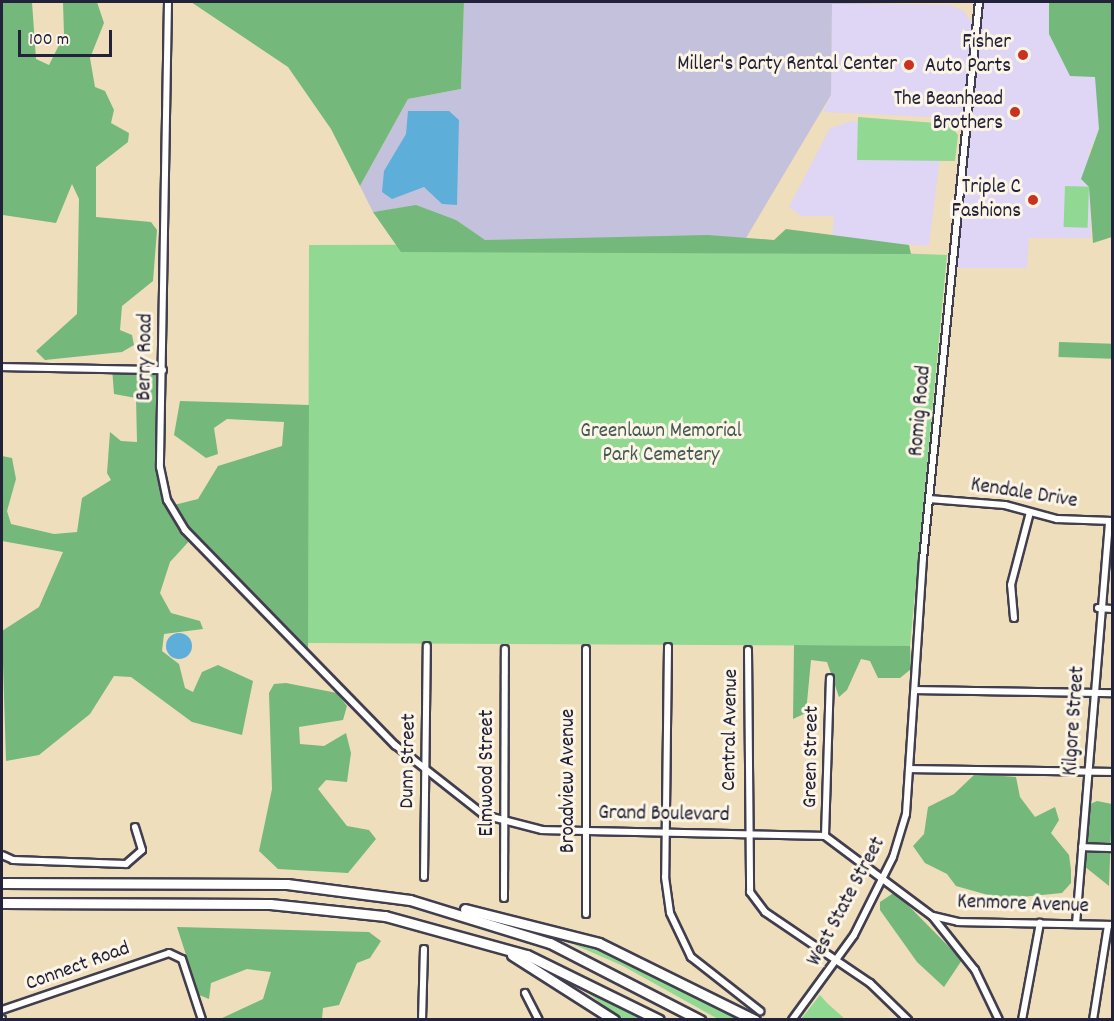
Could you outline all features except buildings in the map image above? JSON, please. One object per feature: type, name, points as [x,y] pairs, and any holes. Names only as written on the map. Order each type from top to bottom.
[{"type":"highway","points":[[2,883],[287,884],[410,900],[574,934],[757,1015]]},
{"type":"highway","points":[[410,900],[550,943],[700,1020]]},
{"type":"highway","points":[[2,903],[299,905],[385,916],[489,942],[585,980],[659,1020]]},
{"type":"highway","points":[[489,942],[614,1020]]},
{"type":"street","name":"Berry Road","points":[[168,2],[160,467],[167,500],[199,546],[308,658]]},
{"type":"street","name":"Romig Road","points":[[903,824],[930,499],[979,2]]},
{"type":"street","points":[[2,367],[163,370]]},
{"type":"street","name":"Kendale Drive","points":[[930,499],[1111,521]]},
{"type":"street","points":[[1014,618],[1011,585],[1030,512]]},
{"type":"street","name":"Kilgore Street","points":[[1076,924],[1095,693],[1098,609],[1111,521]]},
{"type":"street","points":[[1098,609],[1113,609]]},
{"type":"street","name":"Dunn Street","points":[[424,877],[427,646]]},
{"type":"street","points":[[668,647],[665,831],[667,899],[680,940],[701,968],[757,1015]]},
{"type":"street","name":"Elmwood Street","points":[[504,898],[505,649]]},
{"type":"street","name":"Broadview Avenue","points":[[586,649],[586,914]]},
{"type":"street","name":"Central Avenue","points":[[748,650],[746,876],[753,898],[837,962],[891,999],[908,1020]]},
{"type":"street","name":"Grand Boulevard","points":[[308,658],[426,772],[504,824],[585,830],[747,832],[825,837]]},
{"type":"street","name":"Green Street","points":[[825,837],[830,678]]},
{"type":"street","points":[[915,690],[1113,693]]},
{"type":"street","points":[[909,769],[1113,772]]},
{"type":"street","name":"West State Street","points":[[792,1020],[837,962],[883,877],[903,824]]},
{"type":"street","points":[[2,855],[13,860],[126,864],[142,850],[135,827]]},
{"type":"street","points":[[825,837],[883,877],[932,916],[975,969],[999,1020]]},
{"type":"street","points":[[1082,847],[1113,848]]},
{"type":"street","name":"Kenmore Avenue","points":[[932,916],[1111,925]]},
{"type":"street","points":[[1022,1020],[1040,923]]},
{"type":"street","points":[[1094,1020],[1111,925]]},
{"type":"street","points":[[422,1020],[424,949]]},
{"type":"street","name":"Connect Road","points":[[2,1010],[166,953],[182,958],[202,1020]]},
{"type":"street","points":[[525,993],[539,1020]]},
{"type":"shaded area","points":[[464,2],[979,2],[832,4],[831,95],[746,238],[559,241],[485,240],[471,236],[456,220],[406,207],[373,212],[360,186],[408,99],[461,89]]},
{"type":"shaded area","points":[[979,2],[1049,2],[1048,7],[1102,75],[1099,129],[1089,153],[1091,238],[1029,238],[1027,268],[953,268],[969,113],[952,118],[823,112],[831,95],[832,4],[950,5],[964,11],[976,28]]},
{"type":"shaded area","points":[[852,121],[944,125],[929,246],[832,239],[834,216],[801,216],[789,207],[830,128]]},
{"type":"green space","points":[[2,2],[32,2],[36,59],[49,65],[64,35],[63,2],[97,2],[104,23],[90,58],[95,87],[105,91],[114,110],[111,123],[129,133],[128,142],[96,167],[96,217],[151,222],[157,230],[153,281],[122,306],[120,330],[132,335],[134,345],[122,352],[45,360],[36,351],[77,314],[79,199],[72,184],[56,223],[3,215]]},
{"type":"green space","points":[[191,2],[464,2],[461,89],[408,99],[360,186],[331,129],[288,67]]},
{"type":"green space","points":[[1049,2],[1112,2],[1112,237],[1093,243],[1089,187],[1081,179],[1099,129],[1095,77],[1070,76],[1049,34]]},
{"type":"green space","points":[[858,117],[949,124],[958,135],[955,161],[857,160]]},
{"type":"green space","points":[[1065,186],[1089,187],[1088,228],[1064,227]]},
{"type":"green space","points":[[416,205],[456,220],[485,240],[708,235],[774,240],[786,229],[909,245],[911,254],[401,252],[373,212]]},
{"type":"green space","name":"Greenlawn Memorial Park Cemetery","points":[[659,244],[947,255],[910,646],[308,643],[309,245]]},
{"type":"green space","points":[[1059,342],[1112,344],[1111,359],[1058,357]]},
{"type":"green space","points":[[112,368],[163,370],[160,467],[170,506],[198,499],[218,466],[282,446],[284,422],[227,419],[214,428],[218,454],[206,458],[174,435],[180,401],[309,405],[308,658],[192,538],[170,562],[160,593],[171,613],[200,621],[203,629],[164,634],[162,651],[179,664],[185,688],[193,692],[202,672],[218,665],[253,681],[242,735],[192,722],[131,677],[114,676],[90,714],[39,755],[6,761],[2,631],[39,607],[63,552],[2,541],[2,456],[12,458],[16,479],[7,511],[11,524],[54,534],[77,532],[82,498],[111,480],[107,473],[110,432],[121,441],[137,442],[136,398],[114,394]]},
{"type":"green space","points":[[794,645],[910,646],[911,669],[900,678],[878,678],[870,661],[861,659],[847,690],[839,697],[827,662],[811,660],[806,713],[793,719]]},
{"type":"green space","points":[[286,683],[337,693],[347,706],[343,720],[299,727],[300,744],[324,746],[346,733],[351,753],[347,782],[326,780],[318,789],[347,826],[369,830],[376,839],[348,873],[278,869],[259,851],[272,789],[269,693],[274,684]]},
{"type":"green space","points":[[975,774],[1016,777],[1020,797],[1035,817],[1055,807],[1059,820],[1051,833],[1069,855],[1071,870],[1071,883],[1062,893],[1002,899],[956,886],[947,874],[925,863],[913,846],[924,834],[928,807],[954,794]]},
{"type":"green space","points":[[1097,801],[1112,804],[1109,886],[1084,866],[1090,804]]},
{"type":"green space","points":[[895,892],[962,960],[944,987],[917,962],[880,910],[880,902]]},
{"type":"green space","points":[[525,923],[620,957],[749,1019],[718,1019],[623,966]]},
{"type":"green space","points":[[177,927],[369,932],[381,941],[370,958],[357,963],[339,1005],[323,1008],[322,1019],[220,1019],[263,999],[271,972],[247,969],[211,983],[209,999],[199,995]]},
{"type":"green space","points":[[579,986],[601,996],[644,1019],[621,1019]]},
{"type":"green space","points":[[820,995],[827,1003],[845,1019],[801,1019]]},
{"type":"water","points":[[408,111],[449,111],[459,120],[457,205],[442,204],[424,187],[392,199],[382,192],[384,171],[406,134]]},
{"type":"water","points":[[179,633],[188,637],[192,646],[188,655],[179,659],[170,655],[166,646],[170,637]]},
{"type":"place","name":"Fisher Auto Parts","points":[[1023,55]]},
{"type":"place","name":"Miller's Party Rental Center","points":[[909,65]]},
{"type":"place","name":"The Beanhead Brothers","points":[[1015,112]]},
{"type":"place","name":"Triple C Fashions","points":[[1033,200]]}]
